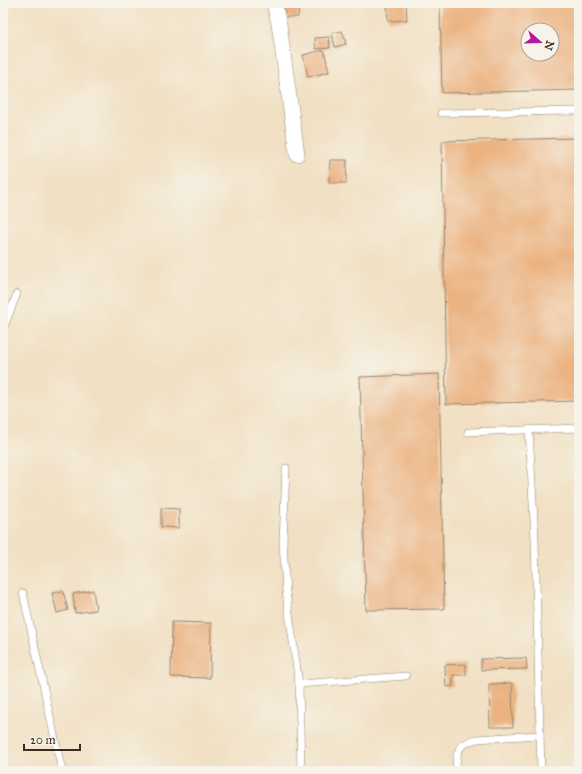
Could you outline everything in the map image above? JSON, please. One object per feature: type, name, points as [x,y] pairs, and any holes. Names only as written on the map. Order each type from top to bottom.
[{"type":"street","points":[[274,3],[279,24],[297,154]]},
{"type":"lane","points":[[441,112],[579,111]]},
{"type":"lane","points":[[3,329],[17,294]]},
{"type":"lane","points":[[468,432],[579,428]]},
{"type":"lane","points":[[529,429],[535,540],[541,771]]},
{"type":"lane","points":[[286,468],[283,542],[286,592],[299,684],[301,771]]},
{"type":"lane","points":[[23,593],[62,771]]},
{"type":"lane","points":[[299,684],[406,676]]},
{"type":"lane","points":[[456,771],[457,754],[460,746],[467,741],[540,735]]},
{"type":"building","points":[[284,3],[299,3],[298,17],[284,17]]},
{"type":"building","points":[[387,3],[406,3],[407,20],[388,21]]},
{"type":"building","points":[[440,3],[579,3],[579,90],[442,93]]},
{"type":"building","points":[[342,31],[346,44],[335,47],[332,33]]},
{"type":"building","points":[[329,37],[330,48],[316,49],[315,38]]},
{"type":"building","points":[[324,50],[329,72],[308,77],[303,55]]},
{"type":"building","points":[[579,138],[579,401],[446,404],[442,141]]},
{"type":"building","points":[[330,160],[347,160],[346,183],[329,183]]},
{"type":"building","points":[[439,374],[444,609],[366,610],[360,377]]},
{"type":"building","points":[[161,508],[179,509],[179,528],[161,527]]},
{"type":"building","points":[[93,590],[96,610],[75,613],[73,594]]},
{"type":"building","points":[[63,591],[68,610],[57,613],[52,593]]},
{"type":"building","points":[[172,622],[211,623],[210,678],[171,677]]},
{"type":"building","points":[[526,658],[527,669],[481,670],[481,659]]},
{"type":"building","points":[[466,664],[466,675],[453,675],[453,686],[446,687],[445,665]]},
{"type":"building","points":[[512,683],[513,727],[490,727],[489,684]]}]
